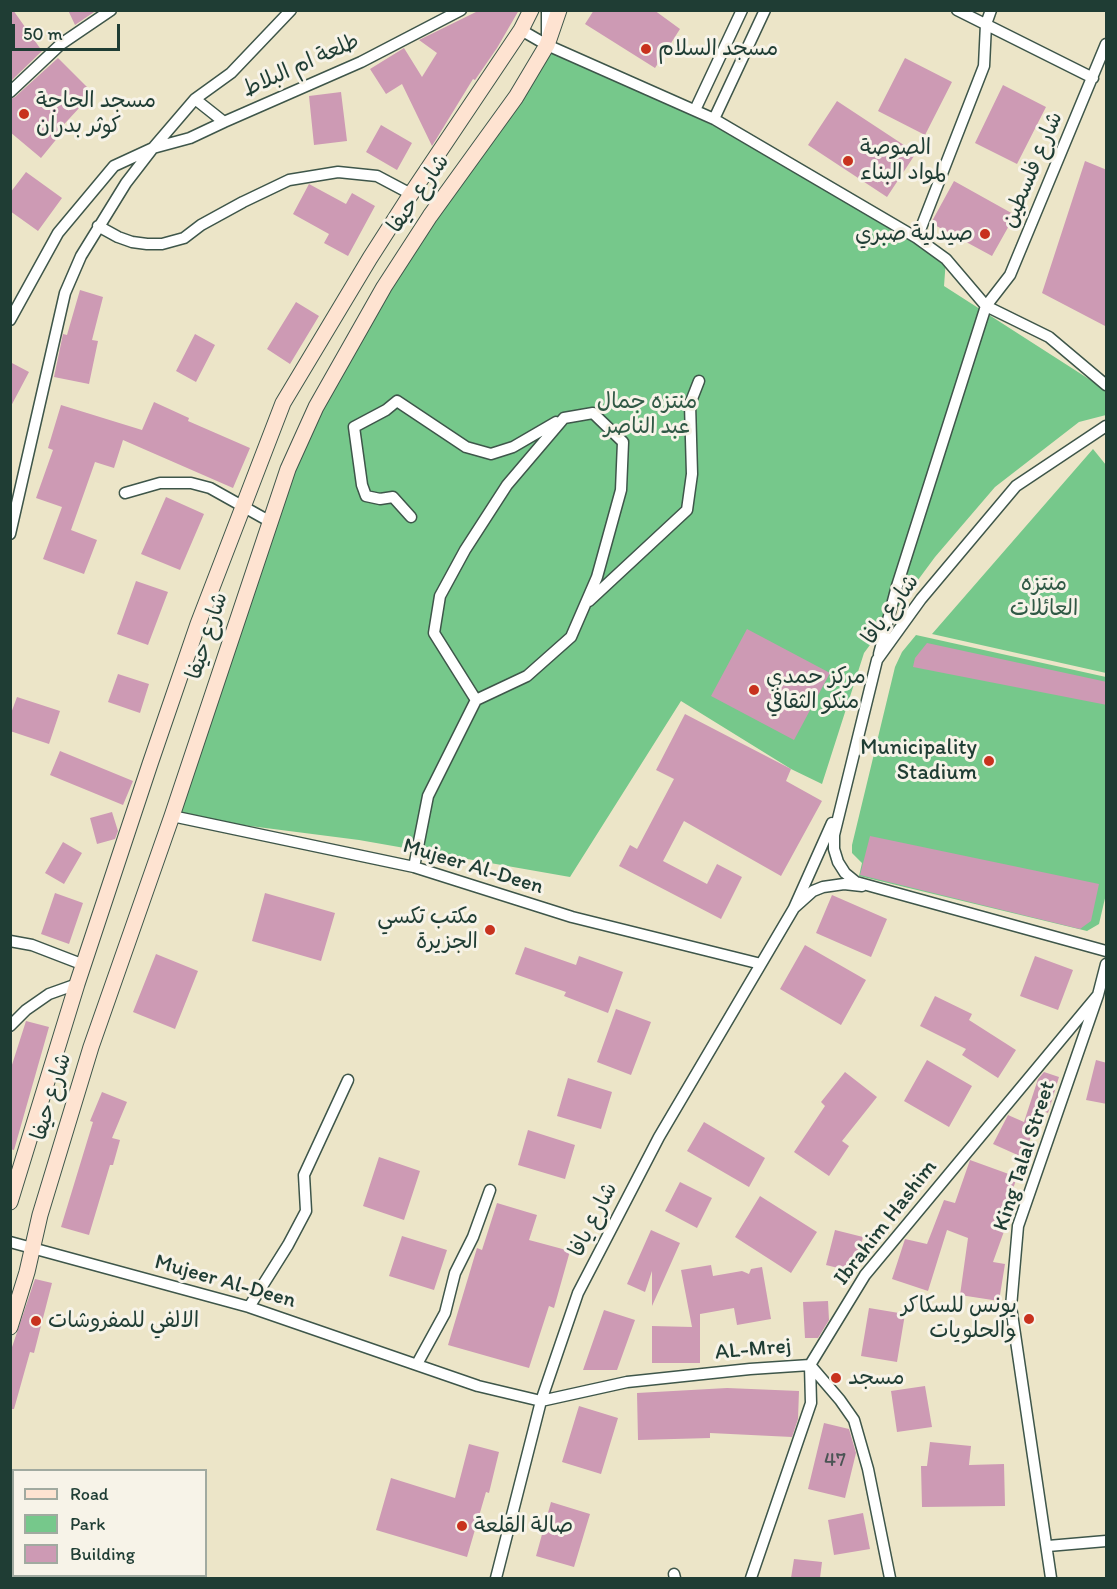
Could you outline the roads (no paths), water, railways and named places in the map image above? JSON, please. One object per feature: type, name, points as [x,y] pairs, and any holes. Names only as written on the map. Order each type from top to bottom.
[{"type":"main road","name":"شارع حيفا","points":[[10,1202],[77,984],[198,624],[283,404],[411,194],[521,30],[531,10]]},
{"type":"main road","name":"شارع حيفا","points":[[10,1327],[33,1249],[40,1215],[91,1047],[172,816],[288,469],[306,427],[367,316],[430,216],[516,97],[547,45],[559,10]]},
{"type":"street","points":[[10,92],[61,44],[111,10]]},
{"type":"street","points":[[10,534],[65,293],[81,256],[126,183],[153,148],[195,99],[231,73],[291,10]]},
{"type":"street","name":"طلعة ام البلاط","points":[[153,148],[190,138],[361,62],[461,10]]},
{"type":"street","points":[[547,10],[547,45]]},
{"type":"street","points":[[695,110],[742,10]]},
{"type":"street","points":[[714,119],[765,10]]},
{"type":"street","points":[[957,10],[1093,78]]},
{"type":"street","points":[[917,238],[984,66],[986,24],[991,10]]},
{"type":"street","points":[[521,30],[547,45],[714,119],[917,238],[946,259],[986,306],[1050,337],[1107,385]]},
{"type":"street","name":"شارع فلسطين","points":[[986,306],[1010,275],[1107,44]]},
{"type":"street","points":[[195,99],[224,122]]},
{"type":"street","points":[[176,122],[190,138]]},
{"type":"street","points":[[10,320],[58,232],[114,166],[153,148]]},
{"type":"street","points":[[98,226],[132,242],[162,244],[184,238],[201,225],[289,180],[338,172],[376,176],[411,194]]},
{"type":"street","points":[[877,660],[897,586],[986,306]]},
{"type":"street","points":[[584,605],[687,510],[692,474],[690,404],[699,381]]},
{"type":"street","points":[[411,517],[393,496],[380,499],[366,496],[354,427],[387,410],[397,401],[466,447],[491,454],[513,447],[564,418],[593,413],[623,442],[621,489],[597,577],[570,637],[527,676],[476,700],[428,796],[414,867]]},
{"type":"street","points":[[476,700],[434,633],[440,596],[465,550],[507,484],[564,418]]},
{"type":"street","name":"شارع يافا","points":[[870,887],[856,882],[842,868],[834,849],[834,835],[877,660],[921,599],[1016,486],[1107,426]]},
{"type":"street","points":[[125,493],[160,483],[191,483],[210,488],[269,521]]},
{"type":"street","points":[[794,908],[844,796]]},
{"type":"street","name":"Mujeer Al-Deen","points":[[172,816],[414,867],[572,917],[761,964]]},
{"type":"street","points":[[794,908],[813,891],[823,887],[844,884],[870,887],[1107,951]]},
{"type":"street","name":"شارع يافا","points":[[496,1578],[541,1401],[578,1293],[659,1137],[794,908]]},
{"type":"street","points":[[10,941],[32,945],[84,965]]},
{"type":"street","name":"King Talal Street","points":[[1051,1578],[1011,1307],[1018,1226],[1107,964]]},
{"type":"street","points":[[10,1026],[26,1010],[50,994],[77,984]]},
{"type":"street","name":"Ibrahim Hashim","points":[[810,1365],[865,1275],[1098,995]]},
{"type":"street","points":[[249,1307],[288,1245],[306,1211],[304,1175],[348,1080]]},
{"type":"street","points":[[417,1364],[445,1313],[455,1273],[473,1237],[490,1190]]},
{"type":"street","name":"Mujeer Al-Deen","points":[[10,1242],[249,1307],[478,1386],[541,1401]]},
{"type":"street","points":[[751,1578],[811,1403],[810,1365]]},
{"type":"street","name":"AL-Mrej","points":[[541,1401],[627,1382],[810,1365],[854,1420],[868,1469],[890,1578]]},
{"type":"street","points":[[1048,1546],[1107,1540]]},
{"type":"place","name":"مسجد السلام","points":[[646,49]]},
{"type":"place","name":"مسجد الحاجة كوثر بدران","points":[[24,114]]},
{"type":"place","name":"الصوصة لمواد البناء","points":[[848,161]]},
{"type":"place","name":"صيدلية صبري","points":[[985,234]]},
{"type":"place","name":"مركز حمدي منكو الثقافي","points":[[754,690]]},
{"type":"place","name":"Municipality Stadium","points":[[989,761]]},
{"type":"place","name":"مكتب تكسي الجزيرة","points":[[490,930]]},
{"type":"place","name":"يونس للسكاكر والحلويات","points":[[1029,1319]]},
{"type":"place","name":"الالفي للمفروشات","points":[[36,1321]]},
{"type":"place","name":"مسجد","points":[[836,1378]]},
{"type":"place","name":"صالة القلعة","points":[[462,1526]]},
{"type":"park label","name":"منتزه جمال عبد الناصر","points":[[647,414]]},
{"type":"park label","name":"منتزه العائلات","points":[[1044,596]]}]
